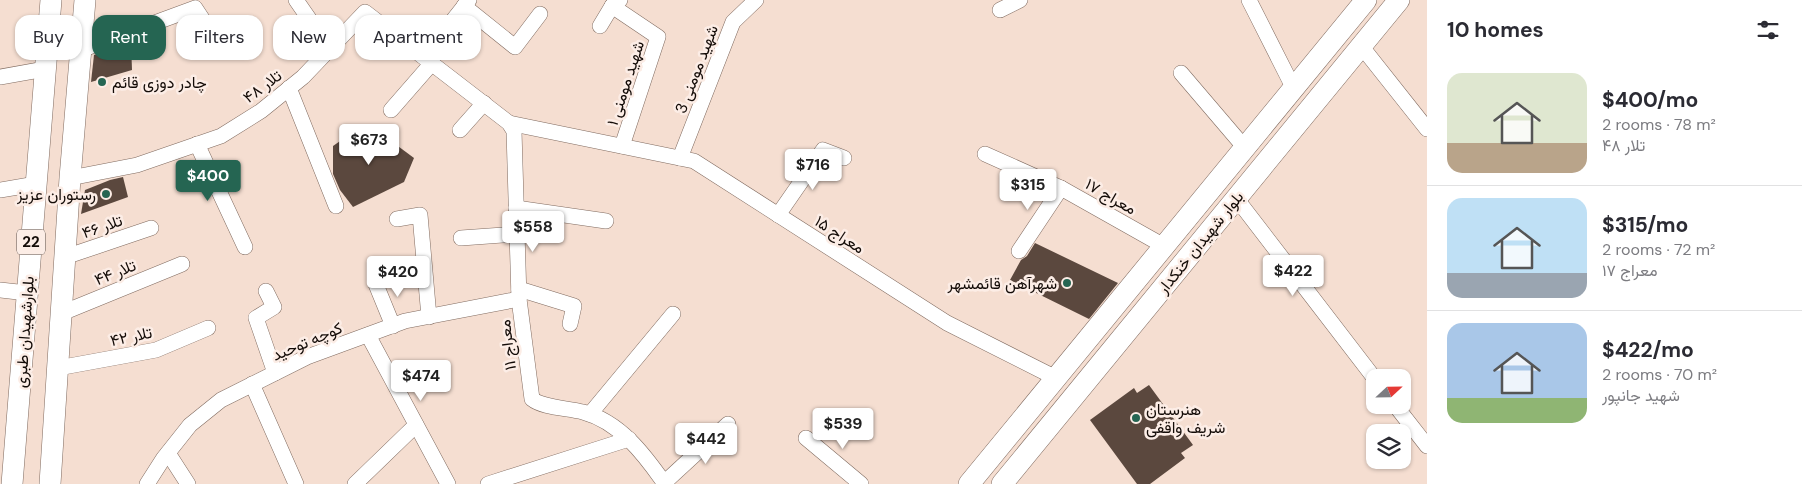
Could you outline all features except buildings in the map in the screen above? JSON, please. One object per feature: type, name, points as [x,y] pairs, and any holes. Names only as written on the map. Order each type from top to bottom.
[{"type":"highway","name":"بلوارشهیدان طبری","points":[[12,484],[51,0]]},
{"type":"highway","name":"22","points":[[82,38],[85,0]]},
{"type":"highway","name":"بلوار شهیدان خنکدار","points":[[969,484],[1366,0]]},
{"type":"highway","name":"بلوار شهیدان خنکدار","points":[[1002,484],[1362,47],[1398,0]]},
{"type":"highway","name":"22","points":[[50,484],[70,178],[80,60]]},
{"type":"street","name":"شهید مومنی 3","points":[[680,158],[733,22],[756,0]]},
{"type":"street","points":[[1000,10],[1020,0]]},
{"type":"street","points":[[1249,0],[1294,88]]},
{"type":"street","points":[[299,1],[308,15]]},
{"type":"street","points":[[459,15],[467,3],[514,47],[540,14]]},
{"type":"street","points":[[600,26],[616,3]]},
{"type":"street","name":"شهید مومنی ۱","points":[[616,3],[658,37],[622,146]]},
{"type":"street","points":[[82,50],[181,6],[195,8],[200,15]]},
{"type":"street","name":"تلار ۴۸","points":[[345,33],[355,23]]},
{"type":"street","points":[[1362,47],[1427,129]]},
{"type":"street","name":"تلار ۴۸","points":[[70,178],[137,164],[221,136],[261,111],[303,77],[319,60]]},
{"type":"street","points":[[391,110],[428,60]]},
{"type":"street","name":"تلار ۴۸","points":[[428,60],[510,123]]},
{"type":"street","points":[[0,77],[45,69]]},
{"type":"street","points":[[1180,73],[1245,148]]},
{"type":"street","points":[[289,88],[336,206]]},
{"type":"street","points":[[460,130],[484,103]]},
{"type":"street","name":"معراج ۱۵","points":[[510,123],[694,161],[947,323],[1056,378]]},
{"type":"street","name":"معراج ۱۱","points":[[510,123],[514,131],[519,294],[532,399],[540,404],[601,417],[615,426],[629,439],[665,483]]},
{"type":"street","points":[[197,144],[245,247]]},
{"type":"street","points":[[778,215],[823,150],[844,158]]},
{"type":"street","name":"معراج ۱۷","points":[[985,154],[1061,188],[1164,246]]},
{"type":"street","points":[[0,190],[36,184]]},
{"type":"street","points":[[1019,251],[1061,188]]},
{"type":"street","points":[[1236,198],[1368,369]]},
{"type":"street","points":[[516,208],[606,221]]},
{"type":"street","points":[[396,219],[420,215],[429,317]]},
{"type":"street","name":"تلار ۴۶","points":[[65,257],[151,228]]},
{"type":"street","points":[[461,238],[517,234]]},
{"type":"street","name":"تلار ۴۴","points":[[62,313],[182,264]]},
{"type":"street","points":[[375,282],[393,326]]},
{"type":"street","points":[[0,290],[27,293]]},
{"type":"street","points":[[266,291],[274,307],[256,318],[275,373]]},
{"type":"street","points":[[519,294],[574,306],[570,324]]},
{"type":"street","name":"کوچه توحید","points":[[147,484],[190,424],[221,400],[252,384],[306,357],[405,321],[429,317],[519,294]]},
{"type":"street","points":[[590,414],[673,314]]},
{"type":"street","name":"تلار ۴۲","points":[[58,368],[156,350],[208,328]]},
{"type":"street","points":[[368,335],[446,483]]},
{"type":"street","points":[[252,384],[296,484]]},
{"type":"street","points":[[1402,414],[1427,446]]},
{"type":"street","points":[[665,483],[728,424]]},
{"type":"street","points":[[355,484],[416,425]]},
{"type":"street","points":[[806,438],[861,484]]},
{"type":"street","points":[[488,484],[629,439]]},
{"type":"street","points":[[168,453],[188,484]]},
{"type":"place","name":"چادر دوزی قائم","points":[[102,82]]},
{"type":"place","name":"رستوران عزیز","points":[[106,194]]},
{"type":"place","name":"شهرآهن قائمشهر","points":[[1067,283]]},
{"type":"place","name":"هنرستان شریف واقفی","points":[[1136,418]]}]
